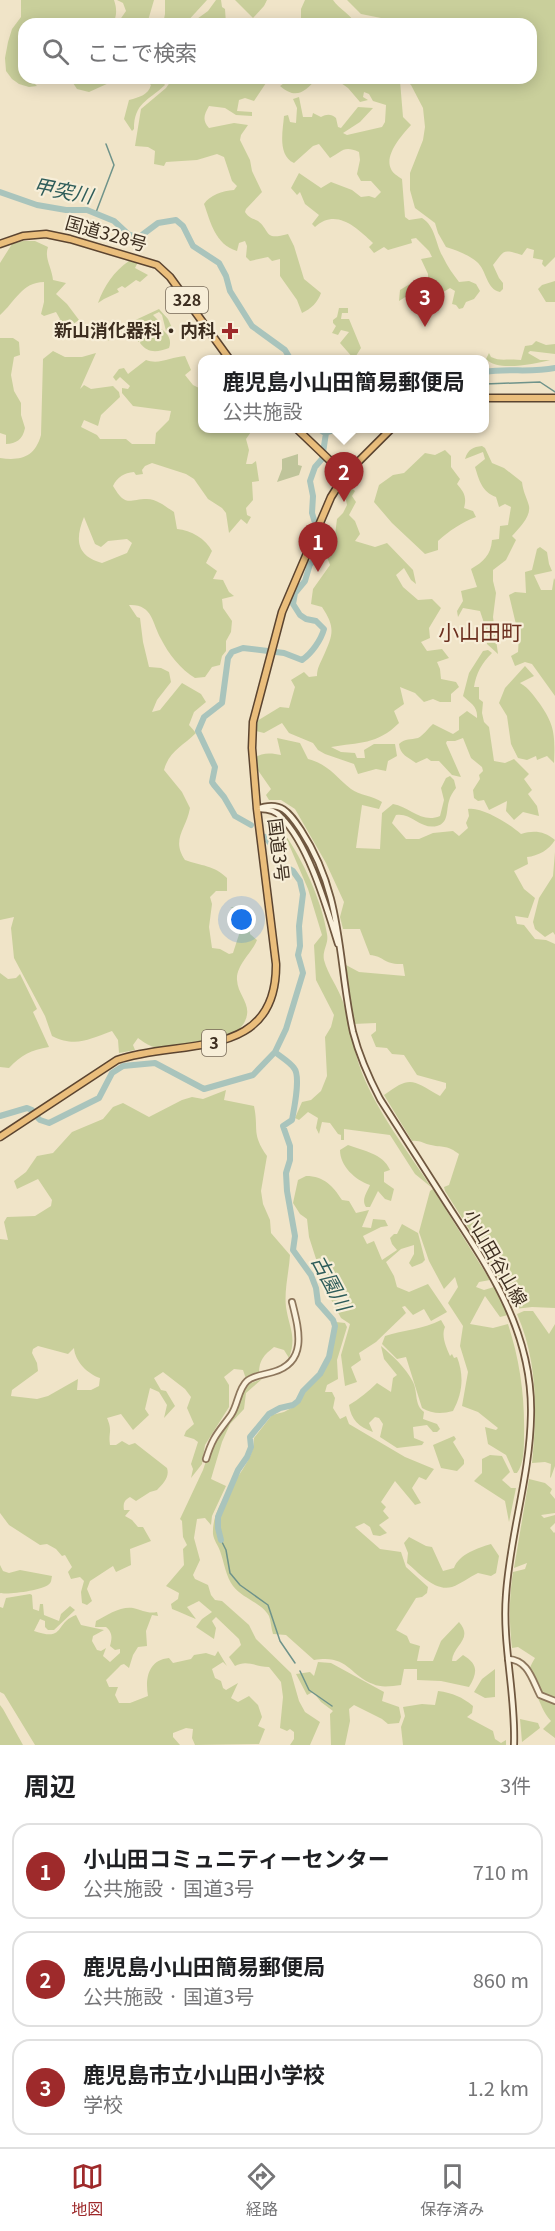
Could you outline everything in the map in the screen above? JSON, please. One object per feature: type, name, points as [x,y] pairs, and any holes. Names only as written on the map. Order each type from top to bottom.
[{"type":"highway","name":"国道328号","points":[[0,244],[23,236],[46,234],[157,265],[170,277],[226,355]]},
{"type":"highway","points":[[489,398],[555,398]]},
{"type":"highway","points":[[300,433],[345,475]]},
{"type":"highway","name":"国道3号","points":[[0,1137],[117,1060],[143,1053],[221,1042],[245,1030],[260,1016],[272,995],[276,974],[257,809],[252,748],[253,722],[282,612],[331,496],[345,475],[388,433]]},
{"type":"main road","name":"小山田谷山線","points":[[257,809],[266,806],[282,808],[291,815],[304,835],[330,893],[339,934],[353,1029],[371,1082],[499,1287],[519,1331],[530,1384],[531,1417],[525,1477],[506,1594],[505,1623],[514,1709],[514,1745]]},
{"type":"main road","name":"小山田谷山線","points":[[257,809],[267,809],[277,813],[296,839],[317,881],[340,952]]},
{"type":"main road","points":[[206,1459],[215,1434],[231,1415],[244,1385],[254,1377],[285,1368],[292,1363],[298,1338],[298,1325],[292,1302]]},
{"type":"main road","points":[[508,1659],[518,1660],[524,1664],[540,1695],[555,1701]]},
{"type":"green space","points":[[21,0],[114,0],[116,9],[115,18],[21,17]]},
{"type":"green space","points":[[117,0],[154,0],[149,18],[121,18],[126,11],[123,3]]},
{"type":"green space","points":[[165,0],[207,0],[190,18],[164,18]]},
{"type":"green space","points":[[216,0],[221,0],[226,18],[198,18],[208,11]]},
{"type":"green space","points":[[235,0],[267,0],[253,18]]},
{"type":"green space","points":[[305,0],[333,0],[352,18],[301,18],[301,9]]},
{"type":"green space","points":[[347,0],[555,0],[555,257],[545,267],[542,264],[543,260],[533,258],[534,250],[527,248],[522,255],[504,252],[493,265],[503,283],[503,289],[500,292],[495,290],[489,284],[477,262],[446,247],[435,223],[415,208],[410,190],[410,173],[423,140],[425,127],[423,108],[410,84],[537,84],[537,18],[381,18],[361,14]]},
{"type":"green space","points":[[18,21],[18,83],[6,71],[5,58],[12,29]]},
{"type":"green space","points":[[19,84],[37,86],[29,87]]},
{"type":"green space","points":[[74,84],[107,84],[89,92],[77,89]]},
{"type":"green space","points":[[169,84],[265,84],[254,101],[245,98],[239,100],[237,111],[252,112],[252,116],[236,115],[225,108],[209,106],[205,120],[209,128],[234,123],[248,125],[240,140],[262,192],[245,212],[249,217],[258,221],[271,236],[288,234],[304,279],[321,293],[316,302],[302,313],[297,300],[280,276],[280,259],[272,261],[268,257],[250,261],[246,257],[245,241],[239,243],[237,251],[224,243],[215,232],[204,204],[213,196],[234,190],[237,186],[232,181],[224,157],[217,154],[197,160],[166,162],[164,166],[154,164],[155,151],[148,147],[135,146],[141,109]]},
{"type":"green space","points":[[283,84],[311,84],[296,93],[291,93],[280,86]]},
{"type":"green space","points":[[342,84],[400,84],[403,117],[411,125],[392,152],[389,164],[394,174],[402,179],[405,217],[409,220],[422,218],[427,222],[433,231],[440,252],[459,282],[469,281],[476,284],[480,291],[474,299],[466,302],[463,308],[459,309],[452,304],[455,291],[450,288],[440,294],[436,285],[422,289],[419,296],[407,296],[399,301],[400,290],[413,282],[428,280],[428,274],[421,259],[432,257],[429,251],[416,238],[411,239],[412,243],[388,250],[384,247],[374,253],[369,247],[373,243],[346,222],[331,219],[315,227],[312,224],[319,215],[305,204],[300,192],[297,195],[291,188],[299,173],[321,188],[331,182],[352,190],[361,197],[375,198],[381,192],[371,181],[361,181],[357,174],[359,152],[346,149],[330,158],[319,144],[313,146],[294,163],[285,154],[283,148],[284,116],[288,115],[290,122],[296,123],[297,108],[293,99],[299,97],[303,117],[312,117],[313,113],[321,117],[331,115],[336,118],[338,127],[341,128],[358,107],[373,108],[360,122],[343,133],[347,135],[382,127],[385,122],[386,105],[373,101],[369,94],[364,92],[363,97],[368,100],[360,102]]},
{"type":"green space","points":[[151,85],[165,85],[139,108],[132,131],[124,119],[129,100],[143,95]]},
{"type":"green space","points":[[35,241],[48,247],[47,255],[53,280],[66,283],[56,294],[79,320],[69,327],[60,327],[57,322],[60,319],[56,312],[44,316],[41,314],[44,302],[44,282],[24,289],[0,315],[0,263],[12,244]]},
{"type":"green space","points":[[129,261],[138,262],[135,268],[148,275],[140,282],[136,280],[125,288],[122,286],[117,289],[119,292],[98,303],[110,279]]},
{"type":"green space","points":[[555,281],[555,302],[546,302],[538,289],[542,285]]},
{"type":"green space","points":[[339,308],[348,308],[348,313],[342,313],[341,319],[349,319],[361,348],[357,355],[350,355],[340,343],[349,332],[341,330],[338,335],[332,333],[336,326],[333,320],[337,317]]},
{"type":"green space","points":[[159,309],[168,319],[173,330],[166,331],[159,312],[153,315],[158,320],[157,326],[169,338],[169,348],[153,351],[143,347],[140,343],[143,335],[152,327],[149,322],[141,333],[139,342],[132,331],[118,333],[108,341],[114,330]]},
{"type":"green space","points":[[0,338],[13,338],[19,342],[20,355],[14,357],[11,375],[14,391],[21,403],[21,415],[25,428],[21,438],[10,444],[6,444],[6,435],[0,433]]},
{"type":"green space","points":[[536,341],[546,345],[555,344],[555,354],[530,351],[528,353],[540,360],[550,360],[526,365],[507,366],[489,361],[489,353],[491,357],[498,359],[521,360],[525,346],[532,345]]},
{"type":"green space","points":[[53,351],[65,357],[82,357],[96,353],[80,389],[84,385],[91,389],[113,386],[119,392],[120,397],[101,415],[98,426],[84,420],[81,427],[100,439],[126,439],[132,444],[155,444],[156,433],[169,420],[171,411],[133,406],[122,393],[122,388],[128,389],[130,386],[120,377],[116,381],[113,377],[119,369],[124,368],[128,374],[146,360],[160,361],[185,356],[191,370],[185,375],[198,388],[198,433],[250,433],[246,439],[249,450],[246,464],[256,461],[259,481],[252,482],[253,500],[246,508],[247,515],[251,517],[247,524],[241,519],[229,533],[226,513],[208,499],[194,479],[186,474],[152,463],[145,466],[142,470],[143,474],[136,475],[134,472],[124,474],[113,486],[125,500],[151,499],[174,512],[177,529],[198,536],[212,551],[206,563],[217,571],[213,579],[223,580],[229,592],[234,596],[222,599],[223,608],[232,621],[231,632],[226,641],[226,651],[220,665],[212,667],[205,677],[195,678],[171,655],[147,611],[129,605],[140,618],[149,667],[161,668],[169,672],[171,682],[157,700],[152,712],[160,710],[182,683],[201,694],[206,702],[194,712],[189,725],[196,733],[173,753],[164,770],[182,792],[190,808],[179,840],[181,853],[185,860],[212,868],[227,878],[227,891],[216,891],[210,897],[212,904],[209,927],[212,948],[229,954],[233,953],[245,916],[230,907],[247,908],[253,915],[250,934],[257,940],[237,975],[247,1017],[238,1030],[223,1039],[154,1047],[138,1038],[133,1045],[135,1050],[119,1053],[118,1040],[112,1031],[75,1042],[52,1036],[45,1016],[14,958],[11,928],[14,917],[0,920],[0,458],[14,459],[26,456],[35,448],[41,435],[43,359]],"holes":[[[84,517],[95,544],[101,547],[108,541],[127,539],[132,543],[127,553],[102,563],[93,560],[80,546],[79,532]]]},
{"type":"green space","points":[[482,446],[492,463],[504,468],[522,482],[529,506],[526,518],[512,536],[516,540],[506,560],[493,570],[496,593],[493,617],[498,654],[487,644],[487,632],[480,611],[463,608],[458,617],[457,611],[463,601],[461,591],[477,587],[471,569],[486,558],[492,540],[499,539],[500,526],[508,525],[511,507],[505,504],[499,507],[496,497],[487,492],[482,485],[475,467],[485,459],[483,452],[465,459],[471,449]]},
{"type":"green space","points":[[445,450],[451,456],[451,467],[460,479],[457,484],[464,495],[464,508],[473,511],[476,517],[442,537],[438,541],[438,550],[425,554],[392,523],[374,502],[379,485],[393,475],[404,473],[425,453],[435,455]]},
{"type":"green space","points":[[298,454],[298,465],[302,466],[299,475],[277,482],[282,469],[282,459]]},
{"type":"green space","points":[[350,487],[355,491],[352,496],[356,502],[349,515],[355,521],[360,534],[355,541],[375,547],[387,543],[413,570],[416,584],[404,568],[396,575],[403,587],[418,600],[432,599],[441,608],[429,628],[430,638],[421,642],[427,651],[442,649],[449,658],[437,662],[441,679],[456,682],[459,687],[451,694],[451,702],[440,702],[433,699],[424,702],[415,693],[400,687],[404,704],[394,711],[399,723],[391,730],[375,739],[331,747],[341,752],[355,753],[357,758],[365,758],[364,750],[374,744],[395,744],[397,756],[388,761],[386,771],[376,769],[358,774],[354,764],[325,754],[313,743],[289,733],[282,723],[264,733],[256,731],[257,721],[280,707],[289,708],[295,687],[291,680],[304,672],[309,677],[317,676],[332,632],[322,607],[311,604],[313,589],[330,565],[327,557],[335,535],[337,519],[347,505],[345,495]]},
{"type":"green space","points":[[540,547],[547,552],[552,571],[534,575],[541,590],[552,590],[554,578],[555,580],[555,696],[532,664],[525,662],[515,666],[511,656],[518,652],[519,637],[509,595],[515,592],[526,593],[525,572],[532,570],[537,549]]},
{"type":"green space","points":[[488,650],[492,653],[480,668],[474,687],[479,687],[479,699],[483,702],[482,713],[484,722],[489,727],[494,761],[505,763],[514,759],[529,774],[524,779],[532,790],[528,794],[537,806],[539,816],[523,812],[514,820],[506,811],[507,801],[489,810],[484,800],[478,801],[474,798],[473,790],[483,771],[482,767],[471,758],[463,738],[446,743],[461,777],[452,775],[439,761],[431,761],[427,758],[416,763],[400,748],[401,742],[418,738],[433,724],[453,734],[459,730],[459,717],[467,711],[477,718],[475,708],[463,696],[469,673],[483,651]]},
{"type":"green space","points":[[525,666],[534,676],[520,683],[533,695],[549,719],[554,738],[554,763],[547,756],[537,760],[536,756],[527,760],[518,758],[511,744],[507,716],[499,703],[505,688]]},
{"type":"green space","points":[[277,738],[300,743],[308,759],[326,768],[354,791],[382,802],[379,809],[362,805],[356,848],[380,849],[382,813],[393,804],[422,817],[440,816],[444,800],[441,788],[446,778],[450,776],[456,788],[449,799],[444,822],[431,827],[406,816],[396,815],[392,823],[406,839],[419,839],[433,833],[453,831],[459,836],[468,828],[466,823],[469,816],[468,809],[474,809],[495,817],[521,834],[539,832],[555,840],[543,852],[527,857],[528,864],[514,871],[524,889],[535,898],[528,918],[515,916],[517,924],[524,925],[535,939],[555,944],[555,1308],[515,1309],[495,1270],[445,1191],[444,1187],[449,1185],[459,1154],[449,1148],[412,1141],[384,1095],[400,1084],[412,1082],[440,1096],[446,1088],[446,1083],[417,1075],[404,1055],[392,1054],[387,1048],[376,1047],[371,1035],[376,1031],[376,1023],[353,1024],[346,965],[359,972],[405,976],[403,964],[388,962],[370,955],[360,929],[343,929],[340,917],[344,902],[326,863],[295,809],[281,800],[269,800],[266,795],[271,789],[255,766],[253,759],[267,754],[281,755]]},
{"type":"green space","points":[[284,833],[305,868],[321,908],[327,938],[324,960],[343,1002],[362,1073],[385,1117],[431,1187],[415,1174],[390,1135],[344,1129],[344,1140],[341,1140],[341,1135],[330,1123],[322,1122],[319,1134],[316,1128],[318,1118],[308,1112],[299,1120],[295,1118],[302,1102],[311,1100],[321,1091],[327,1076],[325,1037],[334,1015],[316,980],[314,945],[322,935],[308,889]]},
{"type":"green space","points":[[555,852],[555,935],[553,932],[545,937],[535,929],[533,922],[539,898],[553,876]]},
{"type":"green space","points":[[0,973],[8,979],[16,978],[20,974],[37,1009],[33,1012],[49,1047],[27,1054],[9,1068],[0,1067]]},
{"type":"green space","points":[[226,1090],[224,1100],[254,1106],[257,1136],[267,1156],[261,1191],[263,1204],[270,1220],[271,1233],[290,1255],[286,1301],[292,1332],[291,1350],[289,1358],[284,1350],[274,1347],[263,1358],[259,1373],[246,1379],[243,1370],[234,1369],[224,1377],[229,1385],[229,1407],[205,1445],[202,1464],[191,1478],[193,1469],[191,1464],[198,1442],[184,1436],[194,1424],[187,1408],[191,1397],[185,1389],[163,1372],[154,1378],[161,1390],[166,1391],[175,1406],[164,1418],[167,1405],[159,1392],[150,1388],[145,1409],[149,1415],[133,1430],[121,1414],[107,1418],[110,1445],[116,1445],[122,1441],[129,1445],[135,1443],[167,1468],[168,1474],[164,1483],[157,1490],[136,1501],[130,1497],[125,1501],[124,1510],[130,1510],[125,1516],[138,1527],[143,1527],[151,1541],[130,1549],[131,1565],[116,1572],[113,1566],[90,1581],[87,1589],[92,1601],[87,1605],[82,1603],[81,1592],[84,1581],[80,1577],[71,1579],[68,1572],[72,1567],[65,1555],[62,1556],[47,1544],[40,1545],[9,1525],[0,1513],[0,1239],[8,1240],[4,1222],[7,1217],[35,1216],[51,1206],[52,1200],[38,1179],[17,1189],[14,1181],[26,1172],[37,1156],[53,1153],[72,1132],[103,1119],[113,1107],[123,1103],[149,1117],[182,1100],[192,1097],[203,1099]],"holes":[[[38,1346],[68,1354],[74,1348],[83,1367],[100,1378],[99,1386],[91,1390],[77,1390],[78,1379],[48,1396],[37,1399],[11,1396],[12,1390],[38,1371],[32,1353],[33,1349]]]},
{"type":"green space","points":[[348,1145],[372,1153],[387,1164],[390,1170],[384,1172],[384,1182],[394,1189],[391,1201],[385,1199],[378,1191],[370,1207],[366,1207],[364,1199],[370,1185],[349,1172],[343,1162],[340,1150]]},
{"type":"green space","points":[[306,1176],[318,1178],[327,1183],[342,1200],[349,1201],[356,1213],[369,1210],[362,1227],[371,1228],[373,1219],[385,1220],[388,1226],[363,1236],[367,1244],[374,1241],[382,1260],[397,1250],[390,1238],[397,1234],[402,1224],[418,1233],[425,1260],[422,1263],[412,1267],[409,1263],[414,1254],[414,1245],[401,1249],[386,1262],[397,1287],[409,1292],[428,1284],[447,1312],[431,1321],[424,1309],[413,1315],[405,1306],[402,1307],[406,1313],[376,1342],[359,1353],[361,1360],[351,1367],[357,1382],[345,1386],[341,1355],[350,1324],[341,1318],[326,1290],[309,1237],[307,1219],[300,1214],[293,1203],[298,1180]]},
{"type":"green space","points":[[433,1189],[490,1280],[479,1282],[476,1287],[484,1290],[494,1287],[508,1315],[500,1317],[485,1296],[470,1324],[493,1328],[508,1324],[519,1365],[524,1407],[524,1451],[517,1473],[514,1473],[506,1455],[488,1444],[485,1427],[496,1430],[498,1428],[478,1412],[462,1406],[468,1372],[460,1346],[463,1326],[448,1303],[458,1287],[455,1277],[444,1289],[429,1261],[419,1232],[430,1191]]},
{"type":"green space","points":[[533,1311],[549,1334],[555,1324],[555,1466],[550,1478],[551,1464],[532,1463],[535,1425],[534,1387],[529,1350],[517,1314]]},
{"type":"green space","points":[[441,1320],[445,1327],[444,1338],[450,1356],[452,1354],[454,1358],[457,1357],[461,1384],[459,1398],[453,1411],[437,1413],[422,1408],[406,1357],[397,1359],[382,1344],[385,1336]]},
{"type":"green space","points":[[336,1322],[345,1323],[347,1327],[337,1360],[338,1379],[327,1385],[325,1392],[332,1392],[335,1398],[333,1408],[340,1419],[346,1416],[349,1424],[405,1457],[434,1469],[426,1480],[419,1477],[412,1488],[421,1503],[415,1505],[395,1481],[381,1502],[386,1507],[383,1511],[389,1518],[379,1525],[387,1533],[380,1536],[373,1535],[370,1527],[364,1523],[355,1527],[380,1549],[401,1552],[406,1567],[428,1587],[427,1593],[416,1598],[396,1630],[407,1636],[410,1643],[420,1646],[417,1661],[433,1661],[441,1641],[459,1622],[463,1628],[464,1638],[453,1655],[452,1661],[456,1661],[463,1655],[474,1665],[475,1673],[469,1687],[441,1681],[417,1680],[417,1669],[404,1669],[401,1685],[379,1686],[365,1680],[347,1666],[334,1660],[314,1660],[286,1635],[273,1634],[266,1611],[237,1590],[231,1582],[214,1539],[214,1520],[219,1507],[248,1460],[253,1449],[254,1438],[272,1415],[295,1406],[305,1387],[321,1372],[337,1329]]},
{"type":"green space","points":[[381,1346],[399,1362],[413,1382],[417,1402],[424,1412],[423,1419],[437,1424],[440,1429],[433,1432],[427,1425],[413,1427],[414,1438],[424,1442],[422,1445],[397,1448],[380,1437],[383,1424],[379,1418],[375,1417],[369,1423],[373,1432],[360,1425],[352,1415],[349,1405],[377,1383],[391,1392],[393,1378],[397,1375],[384,1359]]},
{"type":"green space","points":[[262,1379],[246,1393],[244,1409],[230,1424],[222,1442],[211,1479],[226,1486],[212,1516],[211,1525],[205,1518],[197,1519],[194,1538],[200,1560],[193,1575],[195,1579],[208,1585],[215,1600],[222,1601],[249,1625],[256,1639],[291,1673],[299,1701],[305,1712],[320,1722],[310,1745],[290,1745],[294,1739],[294,1732],[280,1728],[283,1697],[281,1682],[269,1667],[248,1663],[235,1666],[229,1657],[241,1645],[239,1639],[216,1617],[212,1621],[216,1628],[214,1639],[196,1627],[212,1612],[199,1601],[187,1607],[196,1619],[172,1609],[171,1604],[178,1599],[179,1593],[166,1586],[184,1565],[183,1549],[187,1545],[180,1519],[203,1470],[213,1440],[246,1385]]},
{"type":"green space","points":[[454,1436],[456,1439],[453,1442],[464,1460],[464,1464],[457,1471],[441,1468],[433,1445]]},
{"type":"green space","points":[[490,1455],[502,1456],[510,1472],[502,1480],[511,1488],[516,1488],[509,1522],[505,1501],[474,1481],[482,1473],[482,1459]]},
{"type":"green space","points":[[529,1479],[545,1483],[552,1489],[550,1493],[555,1499],[555,1513],[541,1515],[544,1518],[555,1515],[555,1523],[550,1528],[555,1532],[555,1738],[543,1729],[551,1721],[529,1680],[530,1669],[535,1658],[518,1647],[512,1648],[510,1601],[513,1572],[525,1569],[527,1563],[514,1568]]},
{"type":"green space","points":[[409,1537],[432,1547],[443,1571],[454,1568],[460,1559],[470,1552],[491,1544],[499,1556],[496,1573],[491,1576],[478,1573],[452,1587],[439,1587],[407,1563],[408,1553],[404,1543]]},
{"type":"green space","points":[[0,1565],[3,1571],[9,1573],[20,1570],[52,1576],[51,1581],[45,1587],[33,1590],[0,1593]]},
{"type":"green space","points":[[30,1594],[33,1609],[39,1611],[40,1604],[43,1604],[44,1615],[59,1621],[61,1614],[70,1606],[75,1610],[54,1630],[48,1630],[45,1627],[45,1621],[40,1619],[34,1631],[44,1634],[56,1633],[69,1618],[76,1615],[81,1625],[104,1630],[93,1636],[92,1641],[97,1650],[101,1651],[106,1648],[103,1656],[110,1662],[120,1653],[120,1649],[115,1650],[110,1646],[110,1631],[106,1627],[95,1627],[96,1621],[124,1608],[157,1612],[158,1616],[152,1615],[146,1631],[147,1646],[138,1647],[129,1668],[124,1664],[121,1665],[106,1680],[109,1687],[118,1687],[115,1695],[119,1703],[130,1703],[148,1696],[148,1677],[156,1662],[169,1658],[173,1663],[206,1653],[215,1656],[218,1651],[227,1666],[223,1662],[212,1669],[215,1678],[221,1681],[226,1690],[238,1683],[231,1698],[238,1702],[249,1696],[258,1705],[262,1717],[258,1726],[265,1729],[259,1744],[195,1745],[192,1738],[193,1729],[186,1728],[173,1733],[173,1737],[180,1745],[35,1745],[4,1694],[0,1692],[0,1607],[3,1608],[6,1598]]},
{"type":"green space","points":[[318,1662],[331,1663],[384,1692],[382,1701],[399,1707],[401,1717],[399,1723],[388,1724],[354,1705],[349,1709],[350,1721],[345,1745],[331,1745],[330,1714],[333,1711],[313,1692],[307,1695],[296,1674],[310,1672],[314,1676]]},
{"type":"green space","points":[[495,1669],[495,1697],[485,1698],[474,1692],[482,1679]]},
{"type":"green space","points":[[438,1691],[457,1696],[473,1706],[472,1713],[467,1717],[493,1731],[495,1739],[501,1743],[506,1740],[506,1745],[403,1745],[401,1727],[405,1716],[403,1707],[422,1704],[435,1705]]},
{"type":"green space","points":[[0,1705],[3,1709],[23,1745],[0,1745]]},
{"type":"green space","points":[[520,1719],[538,1723],[540,1728],[522,1742]]},
{"type":"waterway","points":[[95,215],[114,165],[106,144]]},
{"type":"waterway","name":"甲突川","points":[[0,192],[37,205],[66,210],[87,210],[114,221],[128,234],[138,238],[158,223],[176,220],[183,226],[193,246],[219,263],[230,291],[252,326],[285,350],[288,355]]},
{"type":"waterway","name":"甲突川","points":[[489,372],[555,368]]},
{"type":"waterway","points":[[489,384],[540,382],[555,392]]},
{"type":"waterway","points":[[315,523],[310,481],[315,467],[322,459],[326,433]]},
{"type":"waterway","points":[[251,825],[235,816],[212,782],[215,767],[198,731],[204,717],[222,703],[228,658],[232,652],[243,648],[284,653],[302,660],[318,642],[324,629],[316,621],[300,615],[293,604],[295,593],[305,581],[310,564],[323,554],[317,532]]},
{"type":"waterway","points":[[38,1118],[49,1123],[99,1098],[112,1073],[123,1066],[155,1063],[204,1089],[253,1075],[275,1052],[286,1029],[303,973],[298,955],[303,894],[300,881],[293,871],[276,862],[271,844],[265,837]]},
{"type":"waterway","name":"古園川","points":[[221,1540],[218,1517],[238,1470],[247,1457],[251,1447],[250,1437],[269,1414],[298,1401],[303,1391],[320,1374],[329,1357],[335,1326],[333,1320],[318,1303],[311,1275],[293,1250],[295,1236],[286,1173],[290,1160],[290,1146],[283,1126],[292,1120],[297,1078],[292,1066],[275,1052]]},
{"type":"waterway","points":[[0,1116],[27,1108],[32,1110]]},
{"type":"waterway","points":[[221,1540],[226,1550],[230,1573],[240,1585],[268,1605],[280,1641],[295,1663]]},
{"type":"waterway","points":[[300,1671],[309,1690],[332,1706]]},
{"type":"place","name":"鹿児島市立小山田小学校","points":[[425,327]]},
{"type":"place","name":"新山消化器科・内科","points":[[230,331]]},
{"type":"place","name":"鹿児島小山田簡易郵便局","points":[[344,502]]},
{"type":"place","name":"小山田コミュニティーセンター","points":[[318,572]]},
{"type":"district","name":"小山田町","points":[[480,633]]}]
